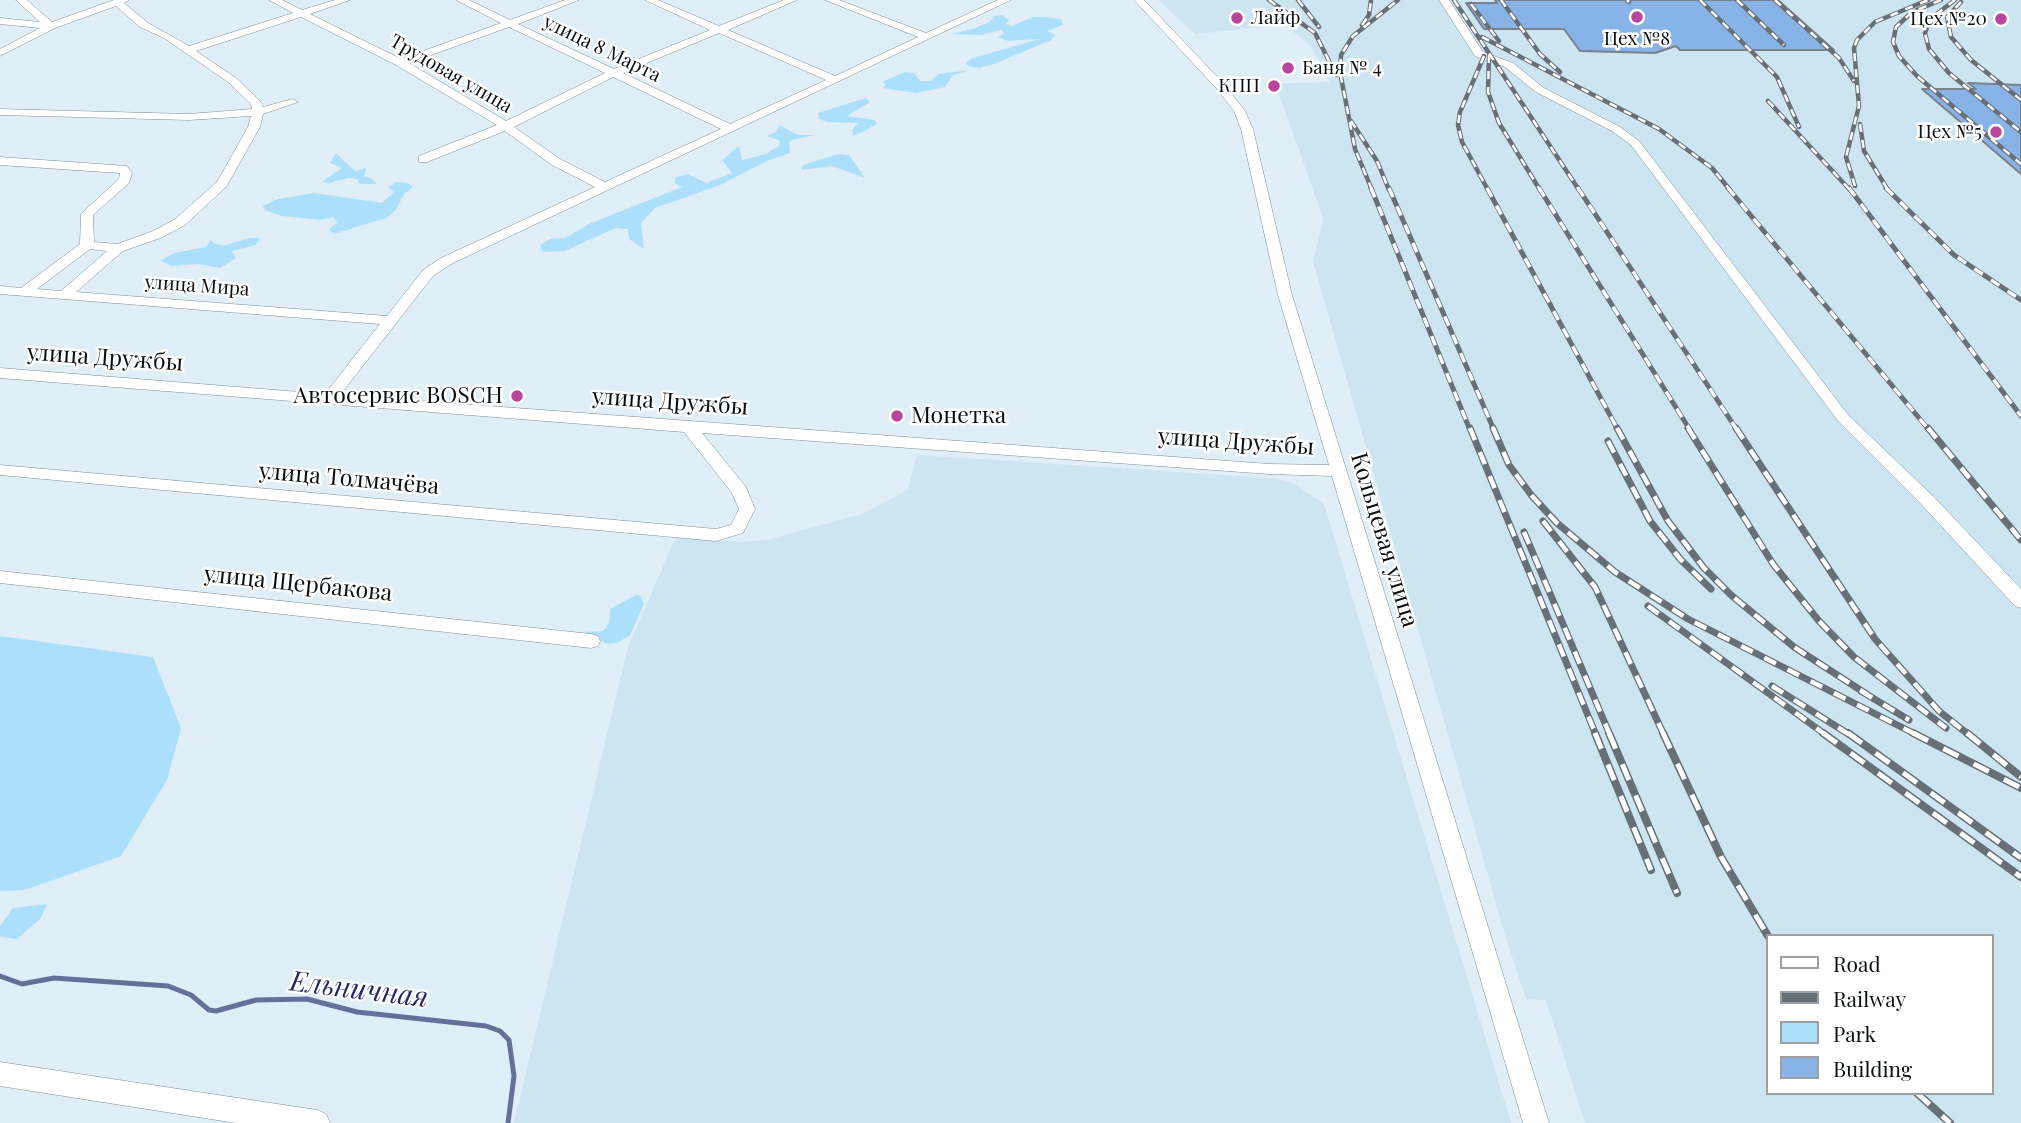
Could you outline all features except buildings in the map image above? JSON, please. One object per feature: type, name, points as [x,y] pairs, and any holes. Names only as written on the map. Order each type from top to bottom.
[{"type":"street","points":[[21,0],[51,26]]},
{"type":"street","name":"Трудовая улица","points":[[274,0],[400,63],[506,125],[556,162],[605,187]]},
{"type":"street","points":[[187,50],[345,0]]},
{"type":"street","name":"улица 8 Марта","points":[[461,0],[611,74],[729,128]]},
{"type":"street","points":[[400,63],[574,0]]},
{"type":"street","points":[[650,0],[833,79]]},
{"type":"street","points":[[423,159],[506,125],[611,74],[792,0]]},
{"type":"street","points":[[830,0],[926,37]]},
{"type":"street","points":[[329,399],[437,266],[1006,0]]},
{"type":"street","name":"Кольцевая улица","points":[[1139,0],[1221,87],[1243,121],[1285,295],[1536,1123]]},
{"type":"street","points":[[1444,0],[1479,54],[1516,69],[1540,90],[1616,129],[1635,143],[1844,419],[1928,501],[2021,601]]},
{"type":"street","points":[[0,53],[51,26],[120,1],[144,25],[168,36],[232,80],[256,103],[258,112],[254,127],[222,184],[180,222],[158,234],[118,248],[64,295]]},
{"type":"street","points":[[0,21],[51,26]]},
{"type":"street","points":[[0,112],[189,117],[258,112],[292,102]]},
{"type":"street","points":[[491,116],[536,111]]},
{"type":"street","points":[[0,161],[123,169],[125,180],[87,215],[87,245]]},
{"type":"street","points":[[24,292],[87,245],[118,248]]},
{"type":"street","points":[[58,267],[93,269]]},
{"type":"street","name":"улица Мира","points":[[0,290],[391,321]]},
{"type":"street","name":"улица Дружбы","points":[[0,373],[1269,470],[1338,471]]},
{"type":"street","name":"улица Толмачёва","points":[[0,470],[694,533],[716,534],[737,530],[747,509],[740,491],[690,427]]},
{"type":"street","name":"улица Щербакова","points":[[0,577],[591,641]]},
{"type":"street","points":[[0,1074],[317,1123]]},
{"type":"shaded area","points":[[1158,0],[2021,0],[2021,1123],[1585,1123],[1546,1000],[1526,999],[1505,935],[1313,261],[1323,221],[1321,212],[1277,89],[1266,88],[1264,84],[1330,82],[1310,45],[1285,25],[1195,34]]},
{"type":"shaded area","points":[[917,455],[1268,478],[1292,482],[1324,504],[1511,1123],[514,1123],[628,647],[676,537],[737,542],[766,540],[862,514],[908,490]]},
{"type":"green space","points":[[1002,15],[1009,20],[1006,24],[1012,26],[1033,17],[1061,19],[1063,25],[1047,31],[1055,35],[1051,40],[994,64],[979,68],[969,66],[966,63],[973,58],[1040,39],[1008,41],[998,37],[1005,33],[1001,30],[981,35],[952,34],[975,28],[991,21],[993,16]]},
{"type":"green space","points":[[971,70],[953,75],[945,87],[916,93],[883,88],[886,84],[882,82],[905,72],[914,73],[920,81],[931,81],[939,74]]},
{"type":"green space","points":[[866,98],[870,102],[847,116],[875,120],[877,124],[853,136],[852,130],[858,123],[827,122],[819,119],[818,113]]},
{"type":"green space","points":[[779,125],[798,135],[815,135],[792,140],[789,142],[790,153],[769,160],[720,185],[655,208],[641,223],[644,249],[629,239],[628,229],[615,228],[565,251],[543,252],[540,245],[550,239],[565,238],[589,224],[682,187],[675,183],[675,178],[687,174],[707,183],[732,173],[722,160],[739,146],[742,160],[766,154],[780,145],[779,140],[767,136],[776,132]]},
{"type":"green space","points":[[336,153],[355,171],[366,168],[364,177],[371,178],[377,184],[360,184],[357,179],[349,178],[322,182],[342,168],[330,163]]},
{"type":"green space","points":[[838,154],[849,155],[865,178],[832,166],[801,170],[803,165]]},
{"type":"green space","points":[[397,182],[408,183],[413,187],[404,194],[396,210],[386,218],[334,234],[329,229],[337,223],[334,217],[321,220],[282,216],[265,210],[263,206],[278,199],[314,193],[382,203],[394,192],[388,187]]},
{"type":"green space","points":[[249,238],[260,238],[256,245],[232,251],[236,258],[220,268],[199,264],[173,266],[160,261],[174,253],[206,247],[212,239],[213,243],[223,246]]},
{"type":"green space","points":[[636,595],[641,596],[644,604],[630,635],[617,643],[607,644],[585,632],[603,631],[609,623],[610,609]]},
{"type":"green space","points":[[0,636],[153,657],[181,728],[167,780],[121,856],[25,890],[0,891]]},
{"type":"green space","points":[[47,904],[41,918],[17,939],[0,937],[0,926],[13,908]]},
{"type":"waterway","name":"Ельничная","points":[[0,976],[22,984],[54,978],[168,986],[191,995],[209,1010],[216,1011],[256,1000],[307,999],[357,1012],[486,1026],[500,1031],[509,1040],[514,1076],[508,1123]]},
{"type":"railway","points":[[1269,0],[1315,33],[1336,75]]},
{"type":"railway","points":[[1298,0],[1319,27]]},
{"type":"railway","points":[[1362,25],[1369,15],[1371,0]]},
{"type":"railway","points":[[1372,190],[1355,149],[1340,72],[1341,55],[1353,36],[1398,0]]},
{"type":"railway","points":[[1454,0],[1579,190]]},
{"type":"railway","points":[[1501,0],[1540,54],[1560,72]]},
{"type":"railway","points":[[1700,0],[1777,77],[1799,127]]},
{"type":"railway","points":[[1737,0],[1784,45]]},
{"type":"railway","points":[[1775,0],[1839,58],[1854,81]]},
{"type":"railway","points":[[1855,186],[1846,157],[1859,106],[1854,48],[1857,40],[1875,22],[1928,0]]},
{"type":"railway","points":[[1941,0],[1912,12],[1896,27],[1893,42],[1899,56],[1917,76],[2021,164]]},
{"type":"railway","points":[[1955,0],[1930,19],[1925,33],[1929,49],[1949,73],[2021,132]]},
{"type":"railway","points":[[1961,2],[1947,17],[1951,37],[1971,60],[2021,100]]},
{"type":"railway","points":[[1471,4],[1499,41]]},
{"type":"railway","points":[[1482,37],[1659,129],[1712,168],[1730,190]]},
{"type":"railway","points":[[1489,55],[1488,92],[1499,123],[1540,190]]},
{"type":"railway","points":[[1484,56],[1460,112],[1458,125],[1462,142],[1488,190]]},
{"type":"railway","points":[[1768,101],[1850,190]]},
{"type":"railway","points":[[1351,121],[1377,161],[1389,190]]},
{"type":"railway","points":[[1860,124],[1864,151],[1888,190]]},
{"type":"railway","points":[[1371,188],[1470,430]]},
{"type":"railway","points":[[1389,188],[1494,430]]},
{"type":"railway","points":[[1487,188],[1618,430]]},
{"type":"railway","points":[[1539,188],[1690,430]]},
{"type":"railway","points":[[1578,188],[1737,430]]},
{"type":"railway","points":[[1728,188],[1929,430]]},
{"type":"railway","points":[[1849,188],[2021,416]]},
{"type":"railway","points":[[1888,190],[1954,255],[2021,300]]},
{"type":"railway","points":[[1470,428],[1596,735]]},
{"type":"railway","points":[[1493,428],[1509,465],[1532,496],[1557,523],[1615,572],[1688,619],[1917,735]]},
{"type":"railway","points":[[1617,428],[1668,521],[1704,568],[1731,595],[1794,647],[1868,695]]},
{"type":"railway","points":[[1688,428],[1773,564],[1819,621],[1854,657],[1946,728]]},
{"type":"railway","points":[[1736,428],[1875,639],[1939,711],[1969,735]]},
{"type":"railway","points":[[1928,428],[2021,540]]},
{"type":"railway","points":[[1608,441],[1650,521],[1681,560],[1711,589]]},
{"type":"railway","points":[[1543,521],[1595,587],[1664,735]]},
{"type":"railway","points":[[1524,532],[1610,735]]},
{"type":"railway","points":[[1648,606],[1826,735]]},
{"type":"railway","points":[[1772,686],[1850,735]]},
{"type":"railway","points":[[1861,691],[1909,720]]},
{"type":"railway","points":[[1595,733],[1651,870]]},
{"type":"railway","points":[[1609,733],[1677,893]]},
{"type":"railway","points":[[1663,733],[1721,857],[1767,934]]},
{"type":"railway","points":[[1823,733],[2021,877]]},
{"type":"railway","points":[[1848,733],[2021,858]]},
{"type":"railway","points":[[1913,733],[2021,788]]},
{"type":"railway","points":[[1967,733],[2021,777]]},
{"type":"railway","points":[[1919,1095],[1950,1123]]},
{"type":"place","name":"Цех №8","points":[[1637,17]]},
{"type":"place","name":"Лайф","points":[[1237,18]]},
{"type":"place","name":"Цех №20","points":[[2001,19]]},
{"type":"place","name":"Баня № 4","points":[[1288,68]]},
{"type":"place","name":"КПП","points":[[1274,86]]},
{"type":"place","name":"Цех №5","points":[[1996,132]]},
{"type":"place","name":"Автосервис BOSCH","points":[[517,396]]},
{"type":"place","name":"Монетка","points":[[897,416]]}]
